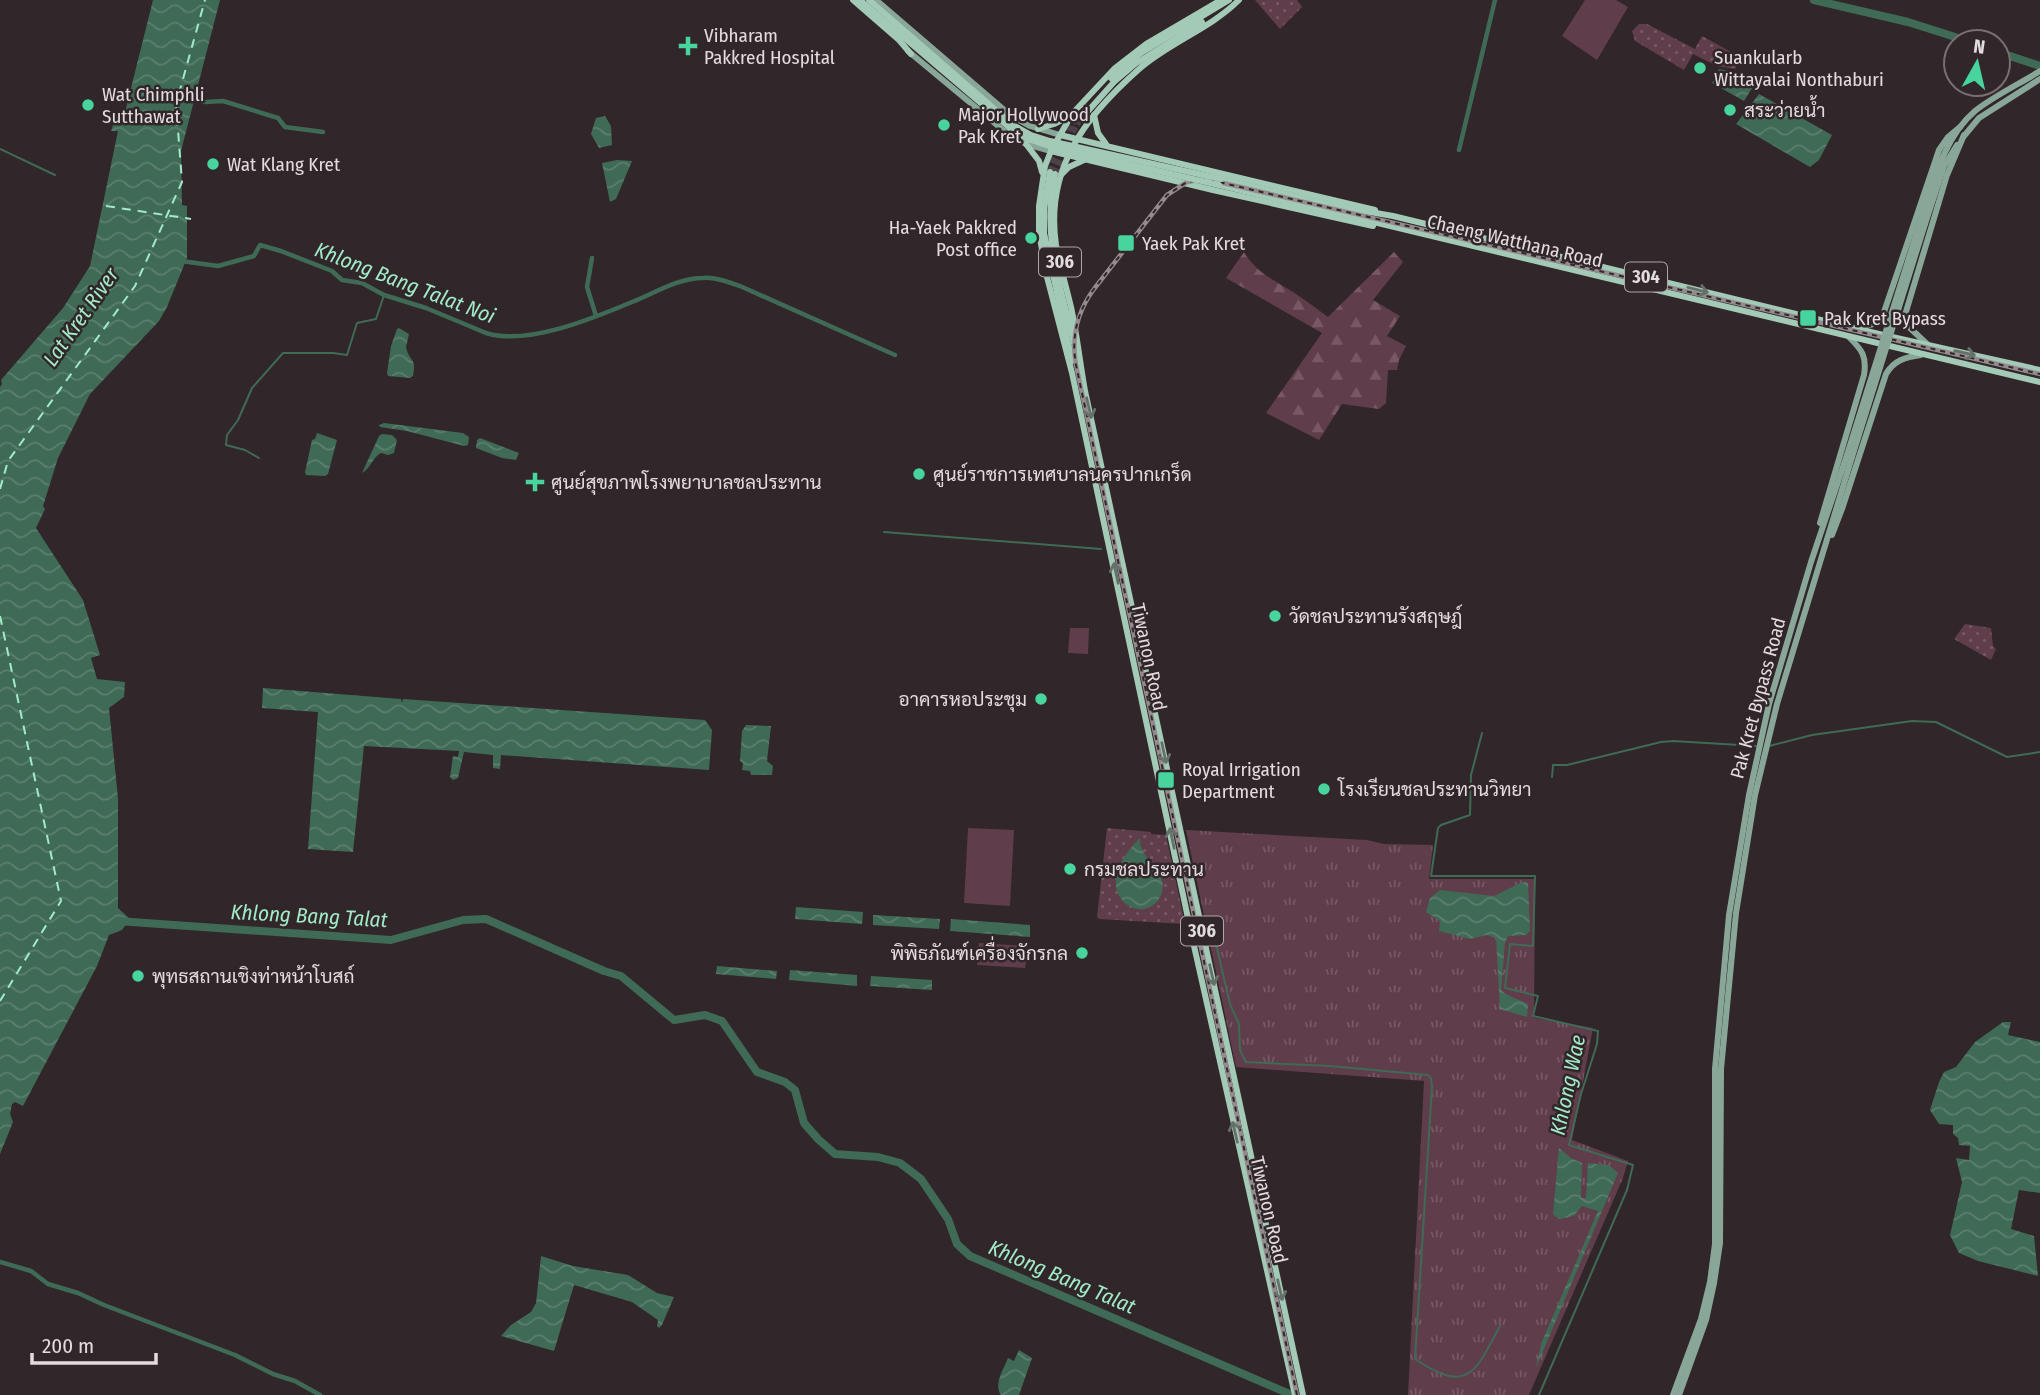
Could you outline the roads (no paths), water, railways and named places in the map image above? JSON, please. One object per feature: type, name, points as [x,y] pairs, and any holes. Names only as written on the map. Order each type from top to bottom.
[{"type":"main road","name":"Chaeng Watthana Road","points":[[851,0],[978,111],[1026,144],[1352,222],[1392,228]]},
{"type":"main road","name":"Chaeng Watthana Road","points":[[860,0],[1010,128],[1028,139],[1049,146],[1393,216]]},
{"type":"main road","name":"Chaeng Watthana Road","points":[[869,0],[1013,125],[1031,135],[1392,228],[2040,382]]},
{"type":"main road","name":"Chaeng Watthana Road","points":[[876,0],[989,98],[1020,122],[1038,129],[1884,335],[2040,370]]},
{"type":"main road","name":"Tiwanon Road","points":[[1221,0],[1146,44],[1115,68],[1072,114],[1051,151],[1043,177],[1038,219],[1040,245],[1072,373],[1192,937],[1294,1395]]},
{"type":"main road","name":"306","points":[[1090,110],[1110,78],[1141,53],[1229,0]]},
{"type":"main road","name":"306","points":[[1090,110],[1114,82],[1135,64],[1238,0]]},
{"type":"main road","name":"Pak Kret Bypass Road","points":[[1923,224],[1939,166],[1960,127],[1975,111],[2039,74]]},
{"type":"main road","name":"Pak Kret Bypass Road","points":[[1764,742],[1769,704],[1811,562],[1849,456],[1944,166],[1952,150],[1979,118],[2039,74]]},
{"type":"main road","points":[[978,111],[988,108],[989,98]]},
{"type":"main road","points":[[1090,110],[1098,133],[1108,146]]},
{"type":"main road","name":"Tiwanon Road","points":[[1090,110],[1055,174],[1056,243],[1303,1395]]},
{"type":"main road","points":[[1038,129],[1072,114]]},
{"type":"main road","points":[[1857,328],[1873,324],[1883,315],[1929,173],[1939,150],[1948,137],[1960,127]]},
{"type":"main road","points":[[1927,344],[1910,328],[1905,315],[1947,175],[1964,135]]},
{"type":"main road","points":[[1026,144],[1039,161],[1043,177]]},
{"type":"main road","points":[[1148,174],[1144,170],[1143,162],[1150,156]]},
{"type":"main road","points":[[1055,174],[1086,160]]},
{"type":"main road","name":"306","points":[[1055,174],[1044,209],[1044,233],[1072,373]]},
{"type":"main road","points":[[1892,289],[1898,298],[1912,292]]},
{"type":"main road","points":[[1880,345],[1887,342],[1884,335]]},
{"type":"main road","points":[[1811,562],[1866,362],[1860,348],[1849,337]]},
{"type":"main road","points":[[1894,348],[1892,342],[1899,338]]},
{"type":"main road","points":[[1823,555],[1842,509],[1878,397],[1891,366],[1908,356],[1921,355]]},
{"type":"main road","points":[[1860,390],[1870,385],[1877,390],[1878,397]]},
{"type":"main road","name":"Pak Kret Bypass Road","points":[[1673,1395],[1701,1319],[1715,1244],[1715,1069],[1723,970],[1749,794],[1823,555],[1849,456]]},
{"type":"main road","points":[[1122,604],[1132,603]]},
{"type":"main road","points":[[1135,664],[1145,662]]},
{"type":"main road","name":"Pak Kret Bypass Road","points":[[1679,1395],[1706,1320],[1720,1243],[1721,1069],[1736,913],[1761,754]]},
{"type":"main road","points":[[1250,1199],[1261,1199]]},
{"type":"water","name":"Lat Kret River","points":[[153,0],[220,0],[181,151],[182,205],[187,206],[187,258],[159,321],[90,394],[58,458],[43,506],[45,509],[36,528],[83,600],[100,655],[91,658],[97,679],[125,682],[124,697],[109,708],[118,798],[118,908],[130,919],[122,930],[109,935],[97,966],[23,1106],[15,1102],[12,1104],[10,1114],[13,1122],[0,1154],[0,387],[1,380],[63,308],[90,266],[118,131],[111,131],[113,125],[122,124]]},
{"type":"water","points":[[1719,69],[1754,79],[1754,85],[1744,101],[1712,83]]},
{"type":"water","points":[[1759,94],[1832,135],[1819,160],[1810,167],[1736,124]]},
{"type":"water","points":[[605,116],[611,126],[612,145],[599,148],[591,134],[596,118]]},
{"type":"water","points":[[632,161],[616,199],[610,202],[602,163]]},
{"type":"water","points":[[399,328],[409,334],[406,347],[414,366],[413,376],[410,378],[388,376],[387,373],[391,346]]},
{"type":"water","points":[[384,423],[463,433],[469,437],[468,445],[380,427],[379,425]]},
{"type":"water","points":[[317,433],[337,440],[328,474],[325,476],[306,475],[305,472],[312,440]]},
{"type":"water","points":[[392,435],[397,440],[394,453],[381,453],[362,473],[379,436]]},
{"type":"water","points":[[480,438],[519,453],[516,460],[502,458],[476,448]]},
{"type":"water","points":[[263,688],[401,699],[402,703],[403,699],[705,720],[712,730],[709,770],[501,755],[500,769],[493,768],[493,755],[464,752],[458,778],[453,780],[450,777],[453,756],[458,757],[459,751],[364,746],[353,852],[308,849],[318,712],[262,708]]},
{"type":"water","points":[[746,725],[771,726],[767,761],[773,766],[772,775],[751,775],[750,771],[742,770],[742,731]]},
{"type":"water","points":[[1140,838],[1143,852],[1157,870],[1163,884],[1155,904],[1145,909],[1134,908],[1124,902],[1117,892],[1116,877],[1123,859]]},
{"type":"water","points":[[1522,882],[1528,883],[1530,931],[1526,935],[1508,936],[1501,990],[1528,1004],[1527,1017],[1500,1009],[1496,938],[1487,935],[1470,939],[1439,931],[1440,921],[1426,912],[1430,898],[1440,890],[1494,896]]},
{"type":"water","points":[[796,907],[863,912],[862,924],[795,919]]},
{"type":"water","points":[[873,915],[940,919],[939,929],[873,925]]},
{"type":"water","points":[[951,919],[1030,925],[1030,937],[950,931]]},
{"type":"water","points":[[717,966],[777,971],[776,979],[716,974]]},
{"type":"water","points":[[790,970],[857,975],[857,986],[789,980]]},
{"type":"water","points":[[871,976],[932,980],[932,990],[870,986]]},
{"type":"water","points":[[2003,1022],[2011,1022],[2008,1035],[2040,1042],[2040,1193],[2019,1190],[2011,1229],[2034,1236],[2038,1276],[1978,1261],[1959,1253],[1950,1235],[1962,1182],[1956,1158],[1969,1160],[1970,1146],[1959,1145],[1958,1138],[1953,1134],[1953,1125],[1939,1124],[1930,1110],[1944,1072],[1956,1067],[1975,1042]]},
{"type":"water","points":[[1559,1148],[1582,1163],[1581,1198],[1586,1198],[1588,1163],[1609,1165],[1618,1173],[1536,1368],[1541,1344],[1598,1211],[1582,1206],[1574,1216],[1559,1219],[1553,1214]]},
{"type":"water","points":[[541,1256],[573,1266],[628,1275],[657,1293],[674,1297],[662,1325],[659,1328],[658,1320],[632,1302],[574,1285],[554,1351],[501,1336],[511,1325],[531,1312],[536,1303]]},
{"type":"water","points":[[1019,1350],[1032,1358],[1019,1395],[1001,1395],[998,1386],[1002,1372],[1008,1358],[1014,1361]]},
{"type":"waterway","points":[[1459,150],[1495,0]]},
{"type":"waterway","points":[[1814,0],[1942,33]]},
{"type":"waterway","points":[[2012,57],[2040,66]]},
{"type":"waterway","points":[[190,98],[205,102],[223,101],[278,118],[285,127],[323,132]]},
{"type":"waterway","points":[[0,149],[55,175]]},
{"type":"waterway","name":"Khlong Bang Talat Noi","points":[[181,261],[218,266],[254,256],[260,245],[332,271],[342,280],[362,283],[384,295],[426,308],[486,333],[502,336],[521,336],[560,328],[676,283],[713,278],[740,286],[895,355]]},
{"type":"waterway","points":[[592,258],[587,287],[596,316]]},
{"type":"waterway","points":[[259,458],[245,450],[226,445],[227,435],[238,420],[252,388],[283,353],[347,355],[357,323],[376,319],[384,295]]},
{"type":"waterway","points":[[884,532],[1101,549]]},
{"type":"waterway","name":"Khlong Wae","points":[[1769,746],[1812,735],[1912,721],[1936,722],[2007,757],[2040,752]]},
{"type":"waterway","name":"Khlong Wae","points":[[1482,733],[1471,775],[1470,815],[1438,828],[1431,876],[1535,876],[1533,946],[1510,944],[1505,988],[1538,996],[1533,1016],[1598,1031],[1597,1044],[1569,1145],[1633,1165],[1627,1190],[1539,1395]]},
{"type":"waterway","name":"Khlong Wae","points":[[1552,777],[1553,765],[1567,765],[1661,742],[1756,746]]},
{"type":"waterway","name":"Khlong Bang Talat","points":[[117,921],[391,940],[463,920],[486,919],[621,976],[674,1020],[705,1015],[722,1021],[757,1072],[785,1082],[795,1090],[804,1123],[835,1154],[878,1157],[900,1163],[921,1179],[948,1219],[957,1244],[970,1256],[1292,1395]]},
{"type":"waterway","points":[[1213,931],[1230,1004],[1239,1024],[1240,1050],[1246,1062],[1330,1066],[1428,1075],[1431,1078],[1415,1359],[1433,1370],[1459,1377],[1476,1366],[1500,1326]]},
{"type":"waterway","points":[[0,1262],[31,1271],[48,1284],[78,1293],[235,1355],[320,1395]]},
{"type":"tunnel","points":[[1050,172],[1064,136],[1087,105]]},
{"type":"tunnel","points":[[1068,140],[1089,110]]},
{"type":"tunnel","points":[[1055,174],[1063,150]]},
{"type":"railway","points":[[1297,1395],[1076,365],[1074,345],[1077,325],[1083,307],[1094,289],[1167,195],[1187,182],[1206,179],[2040,374]]},
{"type":"place","name":"Vibharam Pakkred Hospital","points":[[688,46]]},
{"type":"place","name":"Suankularb Wittayalai Nonthaburi","points":[[1700,68]]},
{"type":"place","name":"Wat Chimphli Sutthawat","points":[[88,105]]},
{"type":"place","name":"สระว่ายน้ำ","points":[[1730,110]]},
{"type":"place","name":"Major Hollywood Pak Kret","points":[[944,125]]},
{"type":"place","name":"Wat Klang Kret","points":[[213,164]]},
{"type":"place","name":"Ha-Yaek Pakkred Post office","points":[[1031,238]]},
{"type":"place","name":"Yaek Pak Kret","points":[[1126,243]]},
{"type":"place","name":"Pak Kret Bypass","points":[[1808,318]]},
{"type":"place","name":"ศูนย์ราชการเทศบาลนครปากเกร็ด","points":[[919,474]]},
{"type":"place","name":"ศูนย์สุขภาพโรงพยาบาลชลประทาน","points":[[535,482]]},
{"type":"place","name":"วัดชลประทานรังสฤษฎ์","points":[[1275,616]]},
{"type":"place","name":"อาคารหอประชุม","points":[[1041,699]]},
{"type":"place","name":"Royal Irrigation Department","points":[[1166,780]]},
{"type":"place","name":"โรงเรียนชลประทานวิทยา","points":[[1324,789]]},
{"type":"place","name":"กรมชลประทาน","points":[[1070,869]]},
{"type":"place","name":"พิพิธภัณฑ์เครื่องจักรกล","points":[[1082,953]]},
{"type":"place","name":"พุทธสถานเชิงท่าหน้าโบสถ์","points":[[138,976]]}]
